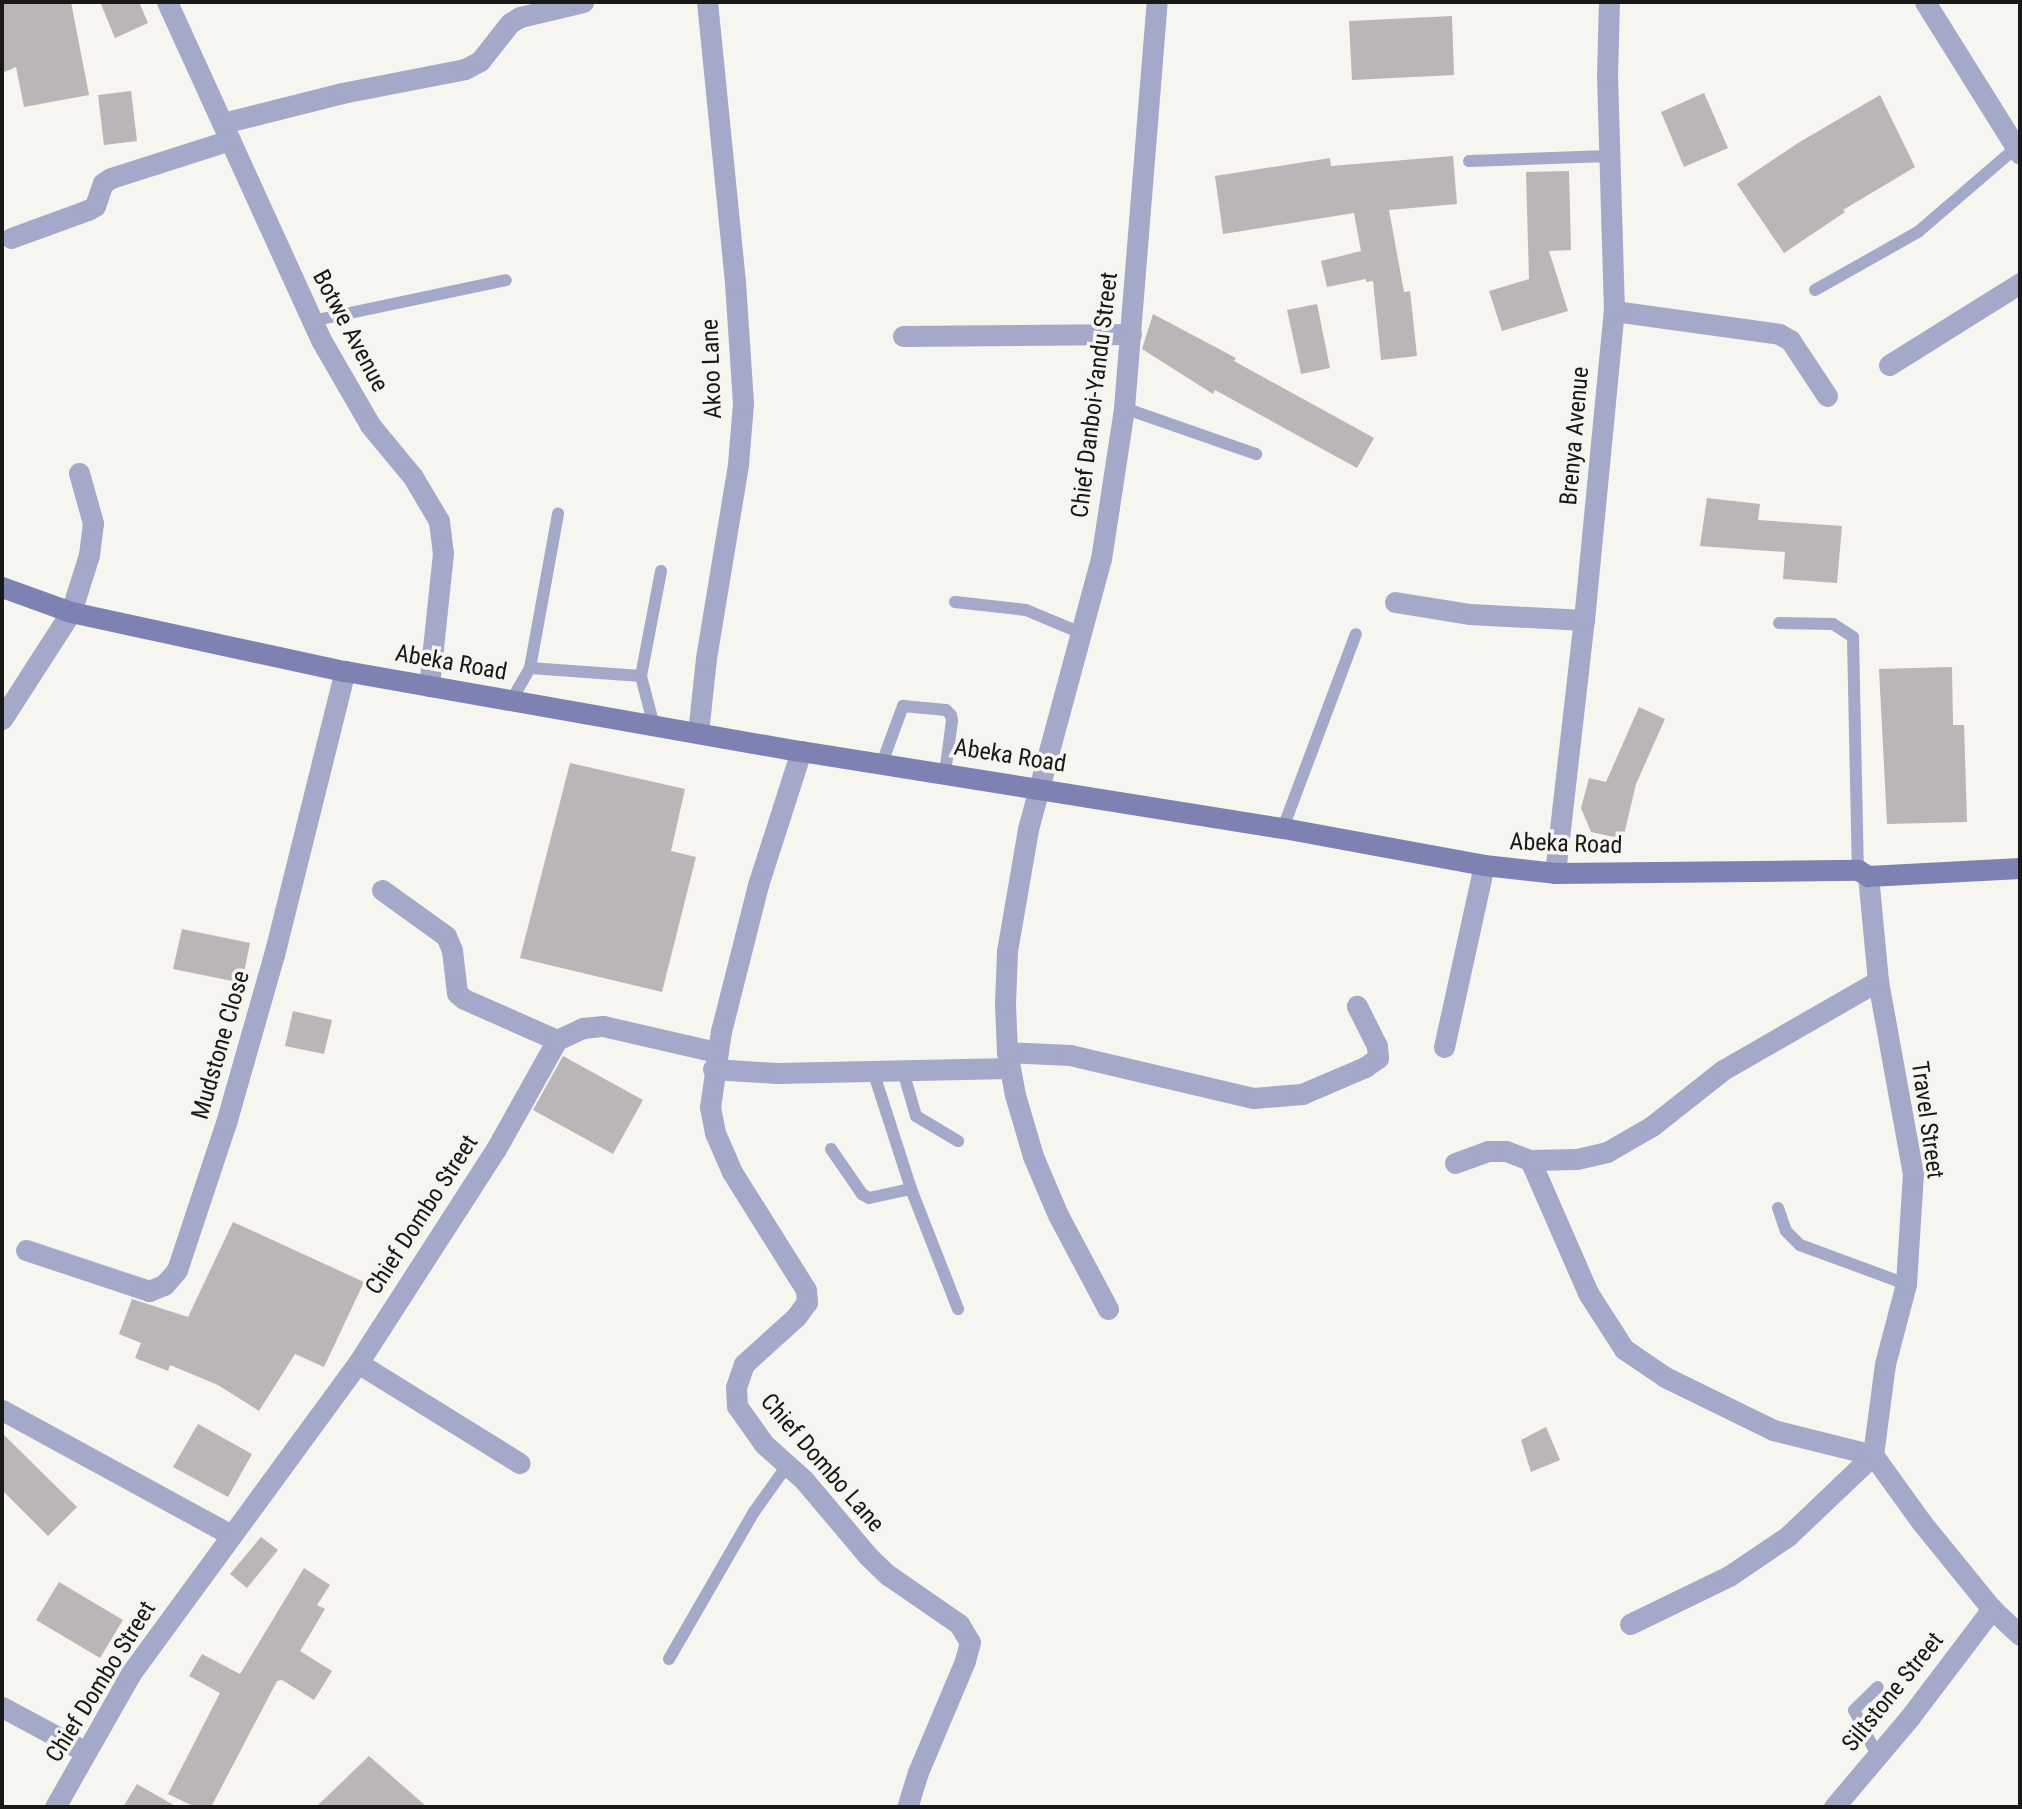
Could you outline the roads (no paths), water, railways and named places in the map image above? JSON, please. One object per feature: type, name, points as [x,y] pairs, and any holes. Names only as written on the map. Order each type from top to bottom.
[{"type":"street","name":"Botwe Avenue","points":[[167,2],[312,321],[370,425],[413,477],[439,521],[443,553],[429,686]]},
{"type":"street","points":[[11,238],[95,206],[103,183],[111,178],[226,132],[342,93],[465,69],[480,61],[510,23],[520,17],[583,2]]},
{"type":"street","name":"Akoo Lane","points":[[698,733],[706,658],[738,464],[743,403],[735,282],[707,2]]},
{"type":"street","name":"Chief Danboi-Yandu Street","points":[[1108,1309],[1058,1215],[1033,1156],[1009,1060],[1007,951],[1028,829],[1101,559],[1124,408],[1157,2]]},
{"type":"street","name":"Brenya Avenue","points":[[1555,873],[1584,620],[1614,311],[1608,156],[1609,2]]},
{"type":"street","points":[[1925,2],[2019,148]]},
{"type":"street","points":[[1889,365],[2020,283]]},
{"type":"street","points":[[1614,311],[1779,334],[1790,341],[1827,396]]},
{"type":"street","points":[[903,336],[1131,334]]},
{"type":"street","points":[[2,719],[71,612],[89,555],[93,523],[79,472]]},
{"type":"street","name":"Abeka Road","points":[[2,587],[71,612],[345,671],[801,751],[1040,787],[1283,828],[1484,866],[1555,873],[1863,873],[2020,868]]},
{"type":"street","points":[[1395,602],[1482,615],[1584,620]]},
{"type":"street","name":"Mudstone Close","points":[[26,1250],[149,1291],[164,1285],[177,1270],[226,1123],[274,955],[345,671]]},
{"type":"street","points":[[715,1061],[758,885],[801,751]]},
{"type":"street","points":[[1444,1047],[1484,866]]},
{"type":"street","name":"Travel Street","points":[[1863,873],[1878,981],[1913,1174],[1906,1284],[1885,1364],[1873,1455]]},
{"type":"street","points":[[382,890],[446,936],[452,950],[457,993],[557,1040],[583,1028],[603,1026],[715,1061],[777,1073],[903,1072],[1070,1055],[1253,1098],[1302,1094],[1365,1068],[1378,1058],[1377,1046],[1357,1006]]},
{"type":"street","points":[[1455,1163],[1488,1151],[1506,1151],[1530,1160],[1577,1159],[1607,1152],[1652,1126],[1723,1070],[1878,981]]},
{"type":"street","name":"Chief Dombo Street","points":[[55,1807],[84,1751],[131,1673],[358,1363],[496,1149],[557,1040]]},
{"type":"street","name":"Chief Dombo Lane","points":[[715,1061],[710,1107],[715,1133],[732,1172],[806,1290],[807,1302],[797,1316],[744,1364],[736,1387],[737,1406],[764,1444],[786,1467],[804,1480],[888,1575],[959,1624],[970,1642],[965,1661],[918,1772],[907,1807]]},
{"type":"street","points":[[1530,1160],[1588,1293],[1624,1349],[1665,1377],[1773,1430],[1873,1455],[1922,1523],[1992,1609],[2020,1635]]},
{"type":"street","points":[[358,1363],[519,1464]]},
{"type":"street","points":[[2,1410],[231,1535]]},
{"type":"street","points":[[1630,1624],[1729,1576],[1788,1536],[1873,1455]]},
{"type":"street","name":"Siltstone Street","points":[[1834,1807],[1910,1717],[1992,1609]]},
{"type":"street","points":[[2,1707],[84,1751]]},
{"type":"lane","points":[[1815,290],[1918,232],[2019,148]]},
{"type":"lane","points":[[1469,161],[1608,156]]},
{"type":"lane","points":[[312,321],[506,280]]},
{"type":"lane","points":[[1124,408],[1256,453]]},
{"type":"lane","points":[[511,701],[530,668],[558,514]]},
{"type":"lane","points":[[654,726],[641,676],[661,571]]},
{"type":"lane","points":[[955,602],[1026,610],[1082,633]]},
{"type":"lane","points":[[1779,623],[1833,624],[1853,636],[1856,648],[1863,873]]},
{"type":"lane","points":[[1283,828],[1356,634]]},
{"type":"lane","points":[[530,668],[641,676]]},
{"type":"lane","points":[[883,763],[903,706],[946,710],[951,715],[951,721],[945,773]]},
{"type":"lane","points":[[873,1071],[911,1189],[958,1309]]},
{"type":"lane","points":[[903,1072],[916,1116],[958,1140]]},
{"type":"lane","points":[[831,1149],[862,1194],[869,1198],[911,1189]]},
{"type":"lane","points":[[1778,1208],[1786,1231],[1800,1245],[1906,1284]]},
{"type":"lane","points":[[669,1659],[754,1512],[786,1467]]},
{"type":"lane","points":[[1877,1754],[1854,1710],[1878,1687]]}]
